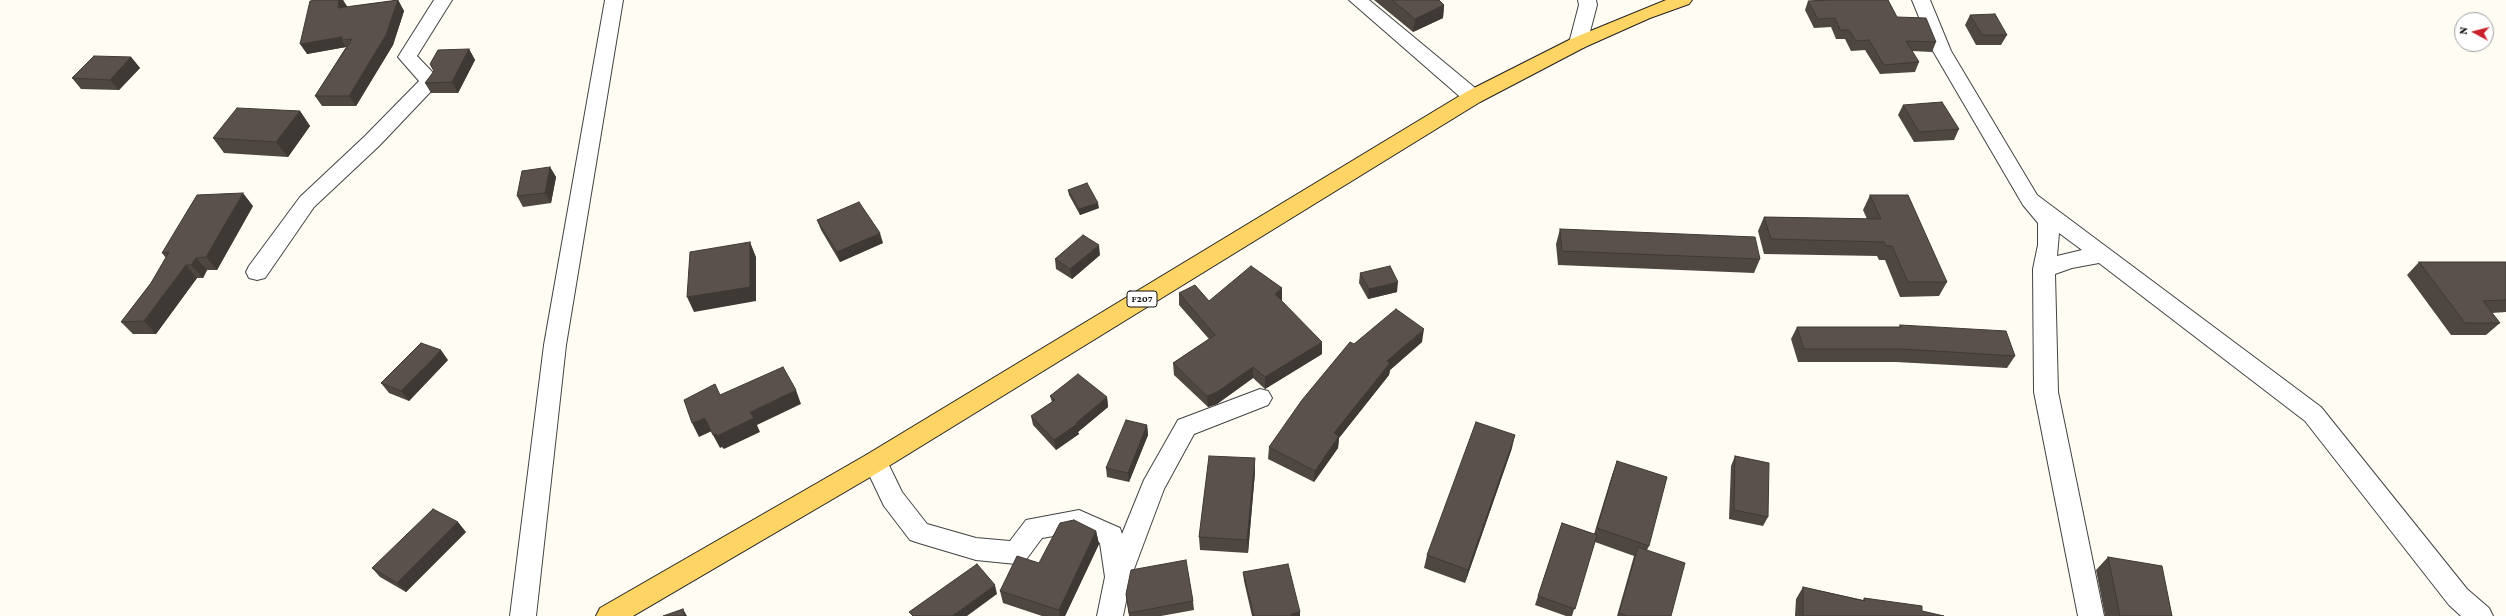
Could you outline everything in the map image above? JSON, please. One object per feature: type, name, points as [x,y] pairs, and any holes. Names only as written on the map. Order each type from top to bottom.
[{"type":"main road","name":"F207","points":[[609,616],[875,462],[1473,97],[1578,43],[1644,14],[1682,0]]},
{"type":"street","points":[[257,272],[306,202],[372,141],[430,81],[407,57],[443,0]]},
{"type":"street","points":[[523,616],[555,345],[614,0]]},
{"type":"street","points":[[1358,0],[1473,97]]},
{"type":"street","points":[[1578,43],[1588,5],[1587,0]]},
{"type":"street","points":[[1921,0],[1942,51],[2030,200],[2048,222],[2049,245],[2044,269],[2046,392],[2091,616]]},
{"type":"street","points":[[2030,200],[2313,414],[2465,607],[2480,616]]},
{"type":"street","points":[[2044,269],[2070,260],[2103,255]]},
{"type":"street","points":[[1110,616],[1118,577],[1153,487],[1186,427],[1260,398]]},
{"type":"street","points":[[875,462],[892,499],[919,532],[976,549],[1016,553],[1035,528],[1079,520],[1111,536],[1118,577]]},
{"type":"building","points":[[339,0],[338,8],[398,0],[386,35],[349,96],[315,96],[352,39],[341,40],[342,37],[300,44],[310,1]]},
{"type":"building","points":[[1392,0],[1439,0],[1444,5],[1415,19]]},
{"type":"building","points":[[1888,0],[1897,17],[1926,18],[1936,42],[1906,41],[1919,62],[1884,65],[1869,40],[1856,41],[1849,30],[1840,30],[1835,18],[1818,19],[1808,1]]},
{"type":"building","points":[[1995,14],[2007,35],[1982,35],[1970,15]]},
{"type":"building","points":[[469,49],[452,82],[425,83],[434,71],[430,64],[438,50]]},
{"type":"building","points":[[94,56],[131,57],[110,80],[72,78]]},
{"type":"building","points":[[1942,102],[1959,129],[1919,132],[1903,105]]},
{"type":"building","points":[[237,108],[300,111],[276,142],[213,138]]},
{"type":"building","points":[[550,167],[545,193],[517,196],[522,171]]},
{"type":"building","points":[[1087,183],[1098,203],[1079,209],[1068,190]]},
{"type":"building","points":[[243,193],[206,257],[196,258],[191,265],[186,265],[144,321],[121,322],[151,283],[169,252],[162,253],[197,195]]},
{"type":"building","points":[[1870,195],[1908,195],[1947,282],[1908,282],[1892,246],[1886,246],[1884,242],[1771,239],[1764,217],[1881,219]]},
{"type":"building","points":[[859,202],[880,233],[837,252],[817,220]]},
{"type":"building","points":[[1560,229],[1755,237],[1760,259],[1562,251]]},
{"type":"building","points":[[1083,235],[1099,245],[1070,269],[1055,259]]},
{"type":"building","points":[[750,242],[750,287],[687,297],[690,252]]},
{"type":"building","points":[[2419,262],[2506,262],[2506,300],[2483,301],[2500,323],[2465,323]]},
{"type":"building","points":[[1251,266],[1282,288],[1275,294],[1322,342],[1265,377],[1253,367],[1217,392],[1207,396],[1173,363],[1215,335],[1179,293],[1195,285],[1209,301]]},
{"type":"building","points":[[1390,266],[1398,282],[1369,289],[1360,273]]},
{"type":"building","points":[[1396,309],[1424,329],[1387,361],[1390,363],[1334,433],[1339,436],[1315,471],[1269,447],[1302,400],[1350,342],[1354,344]]},
{"type":"building","points":[[1900,325],[2006,331],[2015,356],[1903,349],[1804,349],[1797,327],[1901,327]]},
{"type":"building","points":[[421,343],[441,350],[401,391],[381,383]]},
{"type":"building","points":[[783,367],[796,390],[750,412],[754,418],[717,436],[716,434],[713,435],[705,418],[692,423],[684,400],[715,384],[720,395]]},
{"type":"building","points":[[1078,374],[1107,397],[1076,423],[1077,424],[1054,440],[1031,416],[1055,400],[1050,396]]},
{"type":"building","points":[[1126,420],[1147,425],[1128,473],[1106,468]]},
{"type":"building","points":[[1476,422],[1515,435],[1468,570],[1427,555]]},
{"type":"building","points":[[1209,456],[1255,458],[1247,540],[1199,537]]},
{"type":"building","points":[[1735,456],[1769,463],[1768,517],[1734,510]]},
{"type":"building","points":[[1617,461],[1667,477],[1649,546],[1597,528]]},
{"type":"building","points":[[433,509],[458,522],[397,583],[372,568]]},
{"type":"building","points":[[1074,520],[1096,531],[1059,610],[1000,591],[1017,556],[1039,563],[1060,523]]},
{"type":"building","points":[[1562,523],[1597,535],[1575,609],[1538,596]]},
{"type":"building","points":[[1638,547],[1685,563],[1671,616],[1627,616],[1619,613]]},
{"type":"building","points":[[2108,557],[2162,566],[2172,616],[2120,616]]},
{"type":"building","points":[[1186,560],[1193,601],[1129,613],[1126,594],[1131,570]]},
{"type":"building","points":[[977,564],[995,585],[952,616],[913,616],[909,612]]},
{"type":"building","points":[[1288,564],[1300,612],[1291,614],[1292,616],[1254,616],[1243,572]]},
{"type":"building","points":[[1803,587],[1865,601],[1864,598],[1922,606],[1922,611],[1944,616],[1803,616]]},
{"type":"building","points":[[683,609],[684,616],[663,616]]}]
